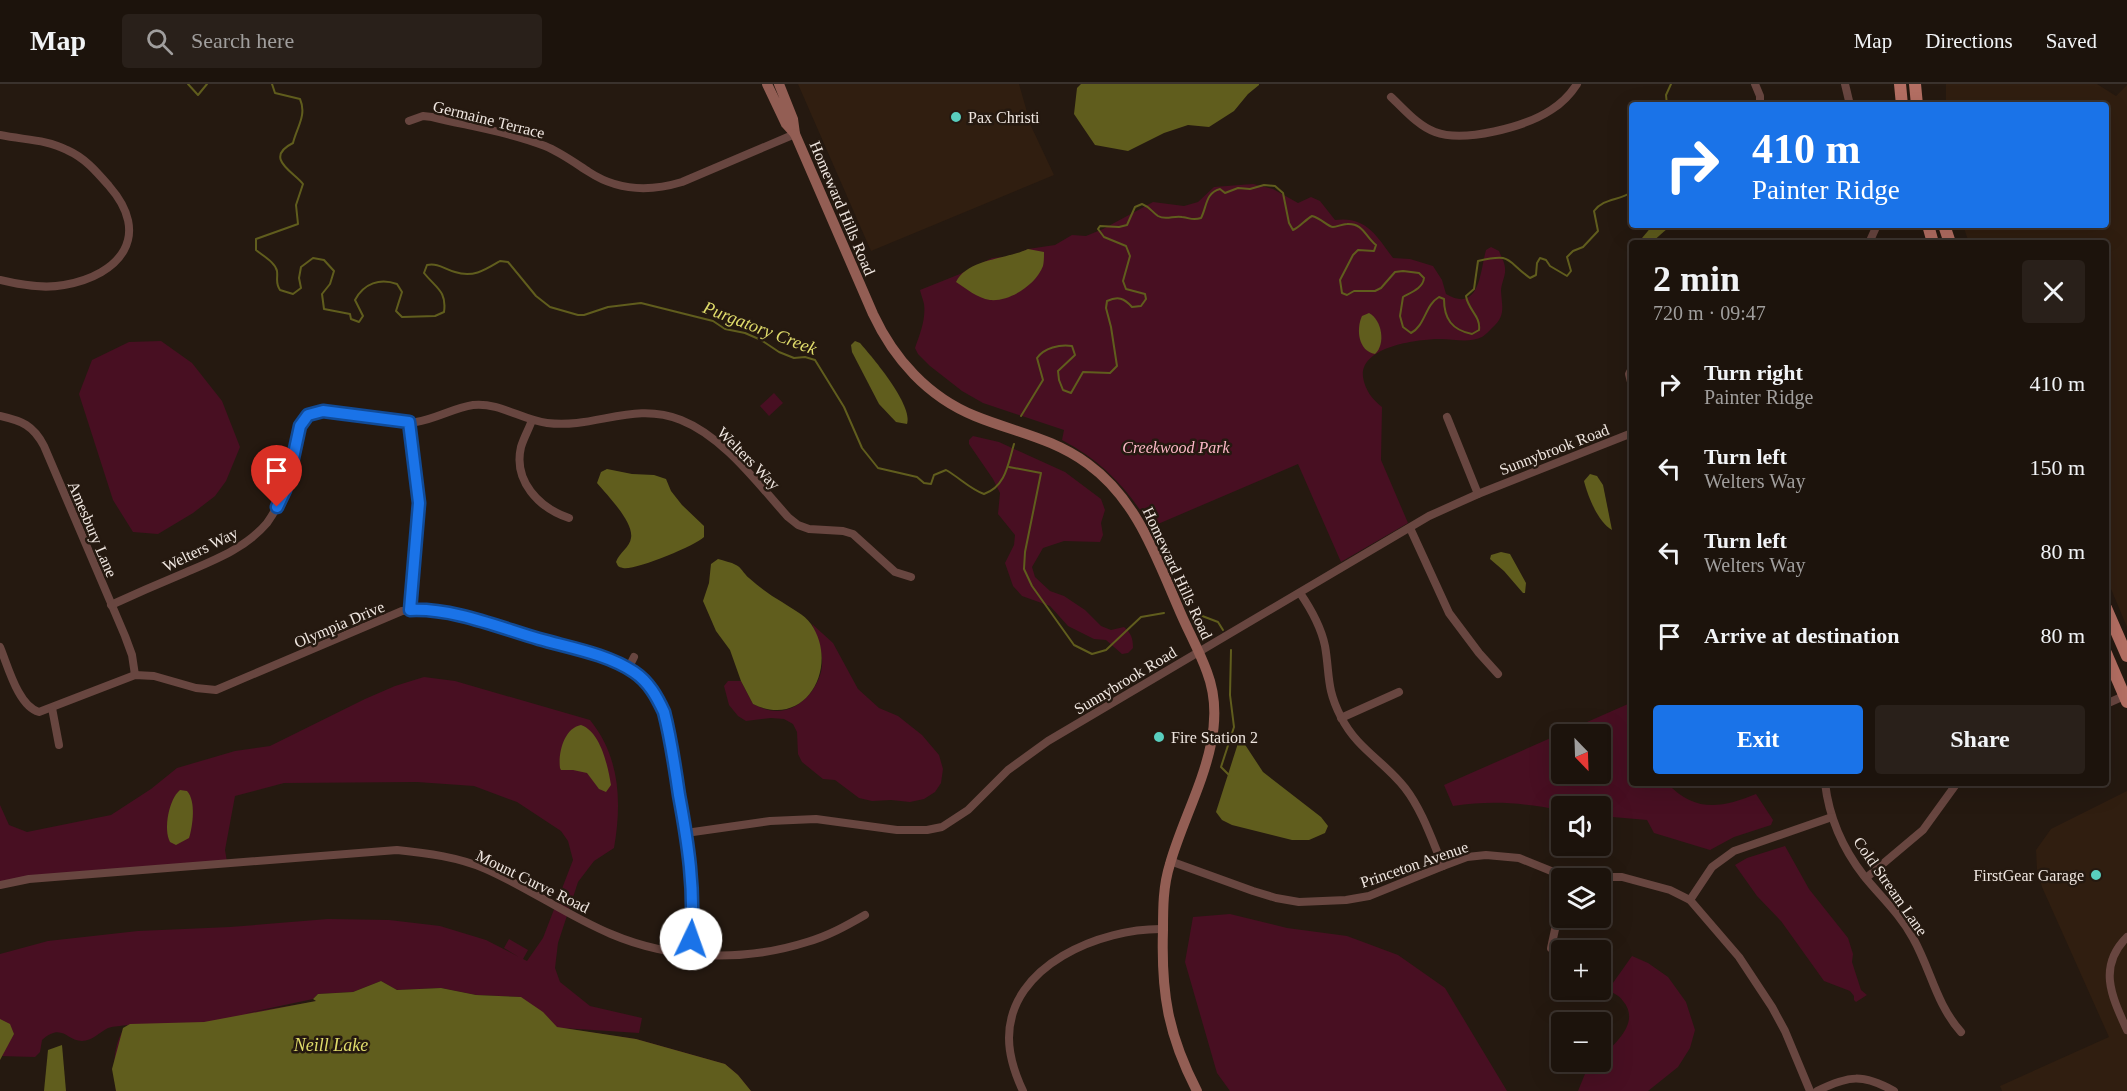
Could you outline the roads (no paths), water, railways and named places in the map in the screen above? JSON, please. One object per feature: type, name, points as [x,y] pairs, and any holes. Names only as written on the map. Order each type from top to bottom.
[{"type":"main road","points":[[1900,84],[1902,102]]},
{"type":"main road","points":[[1914,84],[1917,102]]},
{"type":"main road","points":[[2109,615],[2127,656]]},
{"type":"main road","points":[[2109,660],[2126,697]]},
{"type":"street","name":"Homeward Hills Road","points":[[767,84],[786,124],[795,135],[881,331],[898,357],[920,381],[948,402],[973,416],[1049,441],[1089,465],[1124,498],[1149,538],[1211,684],[1214,701],[1214,729],[1208,756],[1170,861],[1166,880],[1163,929],[1162,981],[1166,1011],[1184,1064],[1197,1091]]},
{"type":"street","name":"Homeward Hills Road","points":[[779,84],[793,119],[795,135]]},
{"type":"street","points":[[1391,97],[1432,131],[1456,137],[1516,125],[1549,111],[1571,94],[1577,84]]},
{"type":"street","points":[[1755,84],[1760,102]]},
{"type":"street","points":[[1845,84],[1849,102]]},
{"type":"street","name":"Germaine Terrace","points":[[409,121],[423,116],[432,117],[529,141],[547,147],[609,183],[645,190],[664,188],[682,182],[795,135]]},
{"type":"street","points":[[0,135],[54,144],[76,154],[89,164],[116,194],[128,215],[127,252],[107,270],[81,281],[63,285],[24,285],[0,280]]},
{"type":"street","name":"Welters Way","points":[[111,605],[221,557],[238,548],[253,536],[266,523],[285,490],[300,426],[308,415],[323,411],[409,422],[462,408],[484,405],[532,420],[569,424],[630,413],[649,412],[684,421],[716,441],[798,525],[809,529],[843,531],[853,534],[895,572],[911,577]]},
{"type":"street","name":"Amesbury Lane","points":[[0,416],[34,426],[125,636],[132,655],[135,675]]},
{"type":"street","points":[[1447,417],[1478,494]]},
{"type":"street","points":[[532,420],[521,447],[520,460],[525,483],[549,510],[569,518]]},
{"type":"street","points":[[409,422],[419,503],[410,610]]},
{"type":"street","name":"Sunnybrook Road","points":[[686,833],[770,821],[816,819],[912,832],[942,826],[968,810],[1027,754],[1437,512],[1629,434]]},
{"type":"street","points":[[1410,528],[1449,613],[1498,674]]},
{"type":"street","points":[[1300,593],[1321,631],[1328,685],[1341,718],[1353,737],[1404,787],[1422,818],[1443,866]]},
{"type":"street","name":"Olympia Drive","points":[[52,708],[135,675],[154,676],[196,688],[216,690],[402,611],[410,610],[445,612],[610,659],[628,669],[648,685],[664,712],[686,833],[693,893],[690,953]]},
{"type":"street","points":[[0,647],[27,705],[39,712],[52,708],[59,745]]},
{"type":"street","points":[[628,669],[634,657]]},
{"type":"street","points":[[1341,718],[1399,692]]},
{"type":"street","points":[[2109,703],[2126,697]]},
{"type":"street","name":"Cold Stream Lane","points":[[1826,786],[1832,817],[1845,846],[1866,878],[1903,921],[1914,940],[1947,1017],[1961,1032]]},
{"type":"street","points":[[1866,878],[1923,830],[1955,786]]},
{"type":"street","points":[[1690,900],[1712,867],[1734,851],[1832,817]]},
{"type":"street","name":"Mount Curve Road","points":[[0,885],[41,878],[397,850],[428,853],[484,868],[611,934],[641,945],[717,957],[744,955],[807,943],[836,932],[865,915]]},
{"type":"street","name":"Princeton Avenue","points":[[1170,861],[1276,898],[1322,902],[1369,896],[1467,857],[1501,855],[1519,858],[1551,872]]},
{"type":"street","name":"Princeton Avenue","points":[[1611,877],[1622,877],[1670,890],[1690,900],[1739,957],[1772,1006],[1810,1091]]},
{"type":"street","points":[[1023,1091],[1014,1070],[1009,1036],[1012,1020],[1025,990],[1053,963],[1070,951],[1090,942],[1132,931],[1163,929]]},
{"type":"street","points":[[2127,937],[2120,944],[2110,971],[2110,986],[2114,1000],[2127,1029]]},
{"type":"street","points":[[1818,1091],[1859,1077],[1880,1083],[1894,1091]]},
{"type":"water","points":[[1081,84],[1259,85],[1234,111],[1209,127],[1188,125],[1164,133],[1128,151],[1095,145],[1074,114],[1077,88]]},
{"type":"water","points":[[1650,228],[1668,228],[1654,240],[1641,240]]},
{"type":"water","points":[[1028,249],[1044,252],[1043,266],[1028,286],[1013,295],[997,300],[985,299],[956,282],[961,274],[978,264]]},
{"type":"water","points":[[1369,313],[1377,321],[1381,332],[1381,344],[1375,354],[1365,349],[1359,333],[1362,316]]},
{"type":"water","points":[[855,341],[860,343],[891,382],[904,405],[907,424],[896,422],[879,404],[852,352],[851,345]]},
{"type":"water","points":[[607,469],[654,475],[666,479],[671,491],[682,505],[704,526],[704,537],[651,562],[629,568],[619,567],[616,562],[630,541],[631,532],[619,509],[597,483],[601,472]]},
{"type":"water","points":[[1590,474],[1597,476],[1603,485],[1612,530],[1598,515],[1588,494],[1584,481]]},
{"type":"water","points":[[1501,552],[1510,554],[1526,583],[1525,593],[1490,559],[1491,555]]},
{"type":"water","points":[[718,559],[738,566],[757,585],[801,614],[811,624],[819,641],[822,658],[819,675],[813,690],[802,701],[789,708],[772,710],[753,704],[741,681],[730,650],[716,631],[703,601],[709,583],[711,564]]},
{"type":"water","points":[[581,725],[594,735],[602,751],[611,785],[606,792],[599,789],[587,773],[560,768],[563,742],[570,731]]},
{"type":"water","points":[[1240,737],[1263,772],[1321,817],[1328,826],[1325,833],[1309,840],[1292,840],[1232,825],[1222,820],[1216,812]]},
{"type":"water","points":[[180,790],[187,791],[193,807],[189,838],[176,845],[170,842],[167,822],[170,807]]},
{"type":"water","name":"Neill Lake","points":[[381,981],[397,990],[441,988],[476,995],[521,997],[543,1012],[557,1027],[636,1039],[725,1064],[751,1091],[116,1091],[112,1069],[123,1028],[130,1024],[204,1022],[316,1001],[313,999],[318,994],[353,992]]},
{"type":"water","points":[[0,1019],[10,1024],[14,1034],[0,1060]]},
{"type":"water","points":[[62,1045],[66,1091],[44,1091],[48,1050]]},
{"type":"waterway","name":"Purgatory Creek","points":[[188,84],[198,95],[207,84]]},
{"type":"waterway","name":"Purgatory Creek","points":[[272,84],[275,93],[300,99],[302,105],[301,121],[293,143],[281,154],[283,165],[303,184],[296,205],[298,224],[256,239],[256,250],[276,268],[280,290],[293,294],[301,288],[299,278],[301,267],[313,258],[324,260],[334,271],[330,284],[322,294],[324,309],[350,314],[351,319],[359,322],[363,316],[355,300],[359,294],[373,283],[391,282],[397,284],[402,292],[396,311],[402,317],[435,316],[444,312],[444,299],[440,290],[424,273],[427,265],[438,266],[461,274],[473,274],[500,261],[508,262],[536,296],[550,307],[584,315],[608,307],[641,303],[713,321],[725,329],[745,333],[761,340],[779,352],[794,358],[805,357],[815,360],[844,407],[862,448],[878,468],[917,477],[924,483],[931,484],[934,475],[946,470],[984,494],[1002,480],[1014,444]]},
{"type":"waterway","name":"Purgatory Creek","points":[[1667,102],[1666,95],[1671,84]]},
{"type":"waterway","name":"Purgatory Creek","points":[[1021,416],[1043,380],[1037,358],[1048,349],[1057,346],[1072,346],[1075,355],[1058,371],[1063,390],[1071,393],[1083,372],[1110,373],[1117,366],[1106,308],[1107,301],[1121,299],[1132,307],[1141,306],[1146,299],[1145,294],[1126,289],[1123,281],[1130,256],[1126,246],[1104,237],[1098,229],[1100,226],[1127,225],[1135,207],[1142,204],[1161,217],[1196,219],[1201,218],[1209,197],[1215,191],[1220,189],[1225,193],[1238,188],[1275,186],[1283,193],[1289,223],[1293,230],[1312,216],[1331,227],[1347,224],[1357,226],[1376,245],[1374,251],[1358,250],[1353,255],[1340,280],[1342,293],[1347,295],[1354,291],[1375,291],[1381,288],[1395,272],[1419,273],[1424,278],[1422,284],[1403,297],[1400,316],[1403,327],[1411,333],[1416,330],[1431,305],[1439,297],[1444,299],[1450,323],[1459,330],[1472,334],[1479,330],[1479,325],[1466,296],[1474,289],[1478,261],[1503,258],[1530,278],[1536,275],[1540,258],[1567,276],[1571,271],[1567,257],[1573,251],[1583,247],[1598,231],[1594,211],[1602,204],[1629,194]]},
{"type":"waterway","points":[[1009,467],[1041,473],[1025,552],[1024,569],[1032,586],[1074,645],[1092,654],[1106,650],[1141,617],[1164,613]]},
{"type":"waterway","points":[[1197,614],[1218,622],[1223,630]]},
{"type":"waterway","points":[[1230,776],[1221,767],[1234,727],[1230,695],[1231,650]]},
{"type":"place","name":"Pax Christi","points":[[956,117]]},
{"type":"place","name":"Fire Station 2","points":[[1159,737]]},
{"type":"place","name":"FirstGear Garage","points":[[2096,875]]},
{"type":"park label","name":"Creekwood Park","points":[[1176,447]]}]
